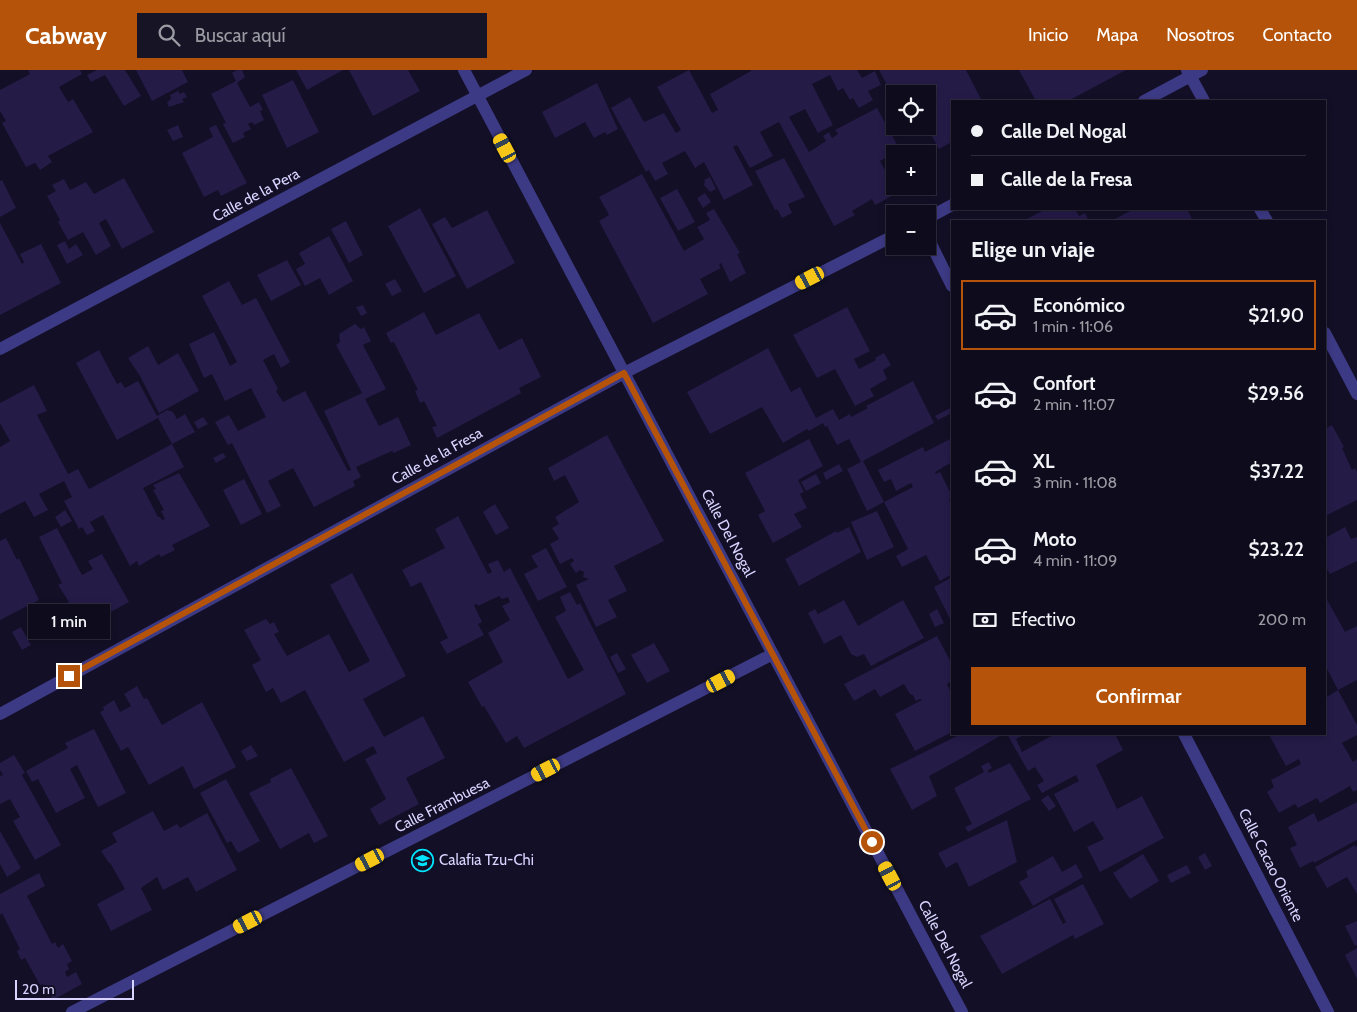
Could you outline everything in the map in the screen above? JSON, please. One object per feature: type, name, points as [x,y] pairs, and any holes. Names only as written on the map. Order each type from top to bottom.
[{"type":"street","name":"Calle Del Nogal","points":[[464,70],[962,1012]]},
{"type":"street","name":"Calle de la Pera","points":[[0,349],[526,70]]},
{"type":"street","points":[[1146,100],[1189,73],[1202,70]]},
{"type":"street","points":[[1189,73],[1203,100]]},
{"type":"street","points":[[936,214],[951,206]]},
{"type":"street","name":"Calle de la Fresa","points":[[0,714],[624,373],[886,240]]},
{"type":"street","points":[[936,254],[951,284]]},
{"type":"street","points":[[1326,335],[1357,394]]},
{"type":"street","name":"Calle Frambuesa","points":[[72,1012],[773,654]]},
{"type":"street","name":"Calle Cacao Oriente","points":[[1185,735],[1328,1012]]},
{"type":"building","points":[[28,70],[80,70],[82,74],[59,87],[68,102],[73,99],[93,132],[48,156],[52,162],[40,170],[35,163],[26,167],[2,123],[6,121],[0,111],[0,90],[30,74]]},
{"type":"building","points":[[97,70],[125,70],[141,96],[124,106],[105,75],[91,82],[87,75]]},
{"type":"building","points":[[136,70],[182,70],[188,82],[152,101]]},
{"type":"building","points":[[242,70],[245,77],[237,83],[250,107],[259,102],[263,110],[260,111],[264,120],[254,125],[252,122],[248,124],[251,129],[243,133],[245,137],[233,143],[223,124],[226,123],[211,94],[236,81],[232,73]]},
{"type":"building","points":[[296,70],[343,70],[307,90]]},
{"type":"building","points":[[349,70],[408,70],[420,91],[373,116]]},
{"type":"building","points":[[689,70],[712,113],[718,110],[710,94],[751,70],[857,70],[862,78],[875,71],[881,85],[868,91],[873,100],[859,108],[853,98],[850,100],[843,88],[838,91],[830,75],[812,84],[833,125],[818,133],[805,109],[789,117],[809,152],[826,141],[823,136],[829,132],[832,138],[838,134],[835,130],[877,108],[886,124],[886,135],[892,135],[897,145],[886,145],[886,158],[880,161],[886,172],[886,195],[894,195],[875,205],[872,199],[852,211],[855,215],[834,226],[779,122],[760,132],[773,156],[750,168],[737,145],[733,147],[753,185],[724,200],[704,162],[695,168],[685,151],[662,163],[668,174],[655,181],[649,170],[646,172],[611,108],[630,97],[644,122],[664,113],[676,133],[681,130],[657,87]]},
{"type":"building","points":[[879,70],[966,70],[981,100],[951,100],[951,146],[950,143],[939,149],[931,135],[936,135],[936,85],[887,85]]},
{"type":"building","points":[[1019,70],[1126,70],[1070,100],[1035,100]]},
{"type":"building","points":[[293,80],[319,132],[287,148],[262,95]]},
{"type":"building","points":[[597,83],[618,129],[607,135],[605,132],[594,138],[585,122],[555,138],[542,112]]},
{"type":"building","points":[[178,91],[180,94],[184,92],[187,97],[182,99],[184,102],[169,107],[167,102],[171,99],[170,95]]},
{"type":"building","points":[[178,125],[183,137],[173,141],[167,130]]},
{"type":"building","points":[[216,125],[247,183],[221,196],[218,190],[204,197],[182,153],[213,137],[209,128]]},
{"type":"building","points":[[784,158],[805,197],[788,204],[792,213],[782,218],[777,209],[775,210],[755,171]]},
{"type":"building","points":[[642,174],[684,251],[704,239],[697,227],[710,220],[706,213],[714,209],[740,253],[737,254],[746,273],[730,282],[721,263],[719,265],[721,268],[700,279],[708,294],[653,323],[599,221],[609,215],[599,197]]},
{"type":"building","points":[[710,177],[716,189],[710,192],[703,184],[705,183],[704,180]]},
{"type":"building","points":[[124,178],[154,232],[122,249],[106,219],[99,223],[111,246],[96,255],[83,232],[68,240],[47,196],[56,191],[52,185],[64,179],[70,190],[86,182],[94,194]]},
{"type":"building","points":[[2,180],[16,208],[0,217],[0,181]]},
{"type":"building","points":[[677,189],[695,222],[678,231],[660,198]]},
{"type":"building","points":[[705,193],[711,202],[703,208],[697,198]]},
{"type":"building","points":[[420,208],[456,276],[424,293],[388,226]]},
{"type":"building","points":[[487,210],[515,263],[467,289],[432,224],[445,217],[452,228]]},
{"type":"building","points":[[1044,210],[1076,210],[1079,216],[1085,213],[1088,220],[1025,220]]},
{"type":"building","points":[[1132,210],[1188,210],[1192,220],[1116,220]]},
{"type":"building","points":[[346,221],[363,255],[349,263],[331,229]]},
{"type":"building","points":[[0,223],[22,264],[24,262],[20,254],[41,244],[61,283],[0,315]]},
{"type":"building","points":[[329,236],[353,281],[329,295],[320,278],[305,286],[296,269],[305,264],[299,253]]},
{"type":"building","points":[[65,241],[69,249],[76,244],[83,255],[67,264],[57,245]]},
{"type":"building","points":[[287,260],[301,285],[271,301],[257,275]]},
{"type":"building","points":[[395,279],[402,291],[392,296],[385,284]]},
{"type":"building","points":[[229,281],[242,305],[256,298],[290,362],[281,368],[274,354],[263,360],[278,389],[276,391],[283,402],[305,391],[348,471],[351,470],[324,411],[362,393],[336,345],[340,342],[339,334],[355,324],[361,329],[364,327],[371,341],[363,345],[386,389],[365,399],[379,426],[398,417],[411,445],[356,467],[361,477],[353,481],[355,486],[314,507],[293,468],[268,481],[281,506],[267,513],[232,443],[228,445],[215,422],[229,415],[238,431],[266,417],[251,388],[225,401],[212,374],[204,378],[189,344],[214,332],[230,366],[237,362],[202,296]]},
{"type":"building","points":[[363,305],[367,313],[361,316],[356,307]]},
{"type":"building","points":[[847,307],[870,351],[854,359],[859,369],[876,360],[875,358],[884,353],[891,365],[883,370],[887,379],[870,389],[874,396],[855,406],[835,369],[817,378],[793,335]]},
{"type":"building","points":[[424,312],[436,335],[479,313],[499,350],[522,338],[541,377],[519,388],[521,393],[437,438],[432,427],[437,426],[424,401],[420,403],[415,391],[418,390],[394,342],[391,343],[386,333]]},
{"type":"building","points":[[148,346],[158,365],[178,353],[199,391],[159,413],[140,376],[128,358]]},
{"type":"building","points":[[768,348],[791,392],[800,387],[816,418],[833,409],[839,420],[850,414],[851,417],[868,408],[866,406],[913,381],[934,423],[861,462],[849,439],[837,445],[827,426],[825,427],[823,423],[809,431],[807,429],[783,443],[762,407],[710,434],[687,392]]},
{"type":"building","points":[[99,350],[117,384],[121,382],[125,388],[138,381],[157,416],[167,410],[173,412],[177,419],[185,414],[195,432],[172,444],[158,418],[117,440],[76,363]]},
{"type":"building","points":[[34,385],[47,411],[37,415],[68,474],[78,469],[89,489],[172,444],[184,467],[143,488],[158,517],[162,520],[165,519],[161,511],[164,510],[153,490],[156,489],[153,485],[179,473],[210,526],[172,545],[175,550],[161,557],[159,554],[139,566],[137,561],[130,566],[103,515],[90,522],[95,531],[87,535],[82,527],[79,529],[64,501],[72,497],[64,481],[39,494],[48,510],[34,517],[25,501],[0,514],[0,447],[10,441],[0,423],[0,403]]},
{"type":"building","points":[[951,408],[951,414],[938,420],[935,416]]},
{"type":"building","points":[[203,417],[208,424],[198,429],[194,422]]},
{"type":"building","points":[[1332,425],[1344,447],[1342,448],[1352,470],[1355,468],[1357,472],[1357,500],[1326,516],[1326,428]]},
{"type":"building","points":[[607,435],[664,541],[614,566],[627,591],[608,600],[617,617],[596,627],[576,585],[589,579],[583,577],[584,572],[580,570],[576,573],[570,564],[574,561],[572,558],[560,564],[550,544],[559,539],[552,528],[559,524],[555,517],[579,502],[565,475],[554,481],[548,468]]},
{"type":"building","points":[[809,439],[823,466],[798,480],[804,492],[800,494],[807,508],[794,514],[802,527],[773,543],[758,515],[765,511],[745,473]]},
{"type":"building","points":[[951,439],[951,463],[935,472],[936,474],[940,472],[951,494],[949,499],[951,503],[951,575],[940,581],[926,555],[902,567],[896,556],[908,549],[884,502],[913,487],[911,483],[896,491],[891,479],[884,482],[878,470],[923,447],[925,452]]},
{"type":"building","points":[[223,453],[226,457],[216,463],[213,458]]},
{"type":"building","points":[[863,461],[884,502],[867,511],[847,469]]},
{"type":"building","points":[[839,464],[843,471],[826,480],[823,473]]},
{"type":"building","points":[[816,474],[821,483],[806,491],[801,482]]},
{"type":"building","points":[[244,479],[262,514],[241,525],[223,490]]},
{"type":"building","points":[[495,504],[509,528],[496,535],[483,512]]},
{"type":"building","points":[[65,510],[72,521],[61,527],[55,517]]},
{"type":"building","points":[[877,511],[894,547],[867,560],[851,522]]},
{"type":"building","points":[[458,516],[488,574],[492,572],[488,564],[498,560],[504,572],[510,568],[568,679],[584,670],[555,617],[566,611],[560,597],[570,592],[577,605],[580,603],[626,694],[524,748],[517,736],[506,743],[468,682],[503,662],[488,633],[510,620],[502,606],[510,602],[508,597],[502,599],[499,596],[478,606],[477,604],[474,605],[482,622],[478,624],[484,635],[447,654],[440,642],[448,638],[421,582],[411,587],[402,570],[445,548],[435,529]]},
{"type":"building","points":[[849,527],[861,552],[799,586],[785,559],[836,531],[837,533]]},
{"type":"building","points":[[1345,527],[1351,539],[1357,537],[1357,561],[1330,574],[1326,568],[1326,537]]},
{"type":"building","points":[[57,528],[82,575],[93,569],[88,561],[102,554],[129,602],[59,640],[48,619],[58,613],[56,609],[69,602],[58,585],[62,583],[39,537]]},
{"type":"building","points":[[6,538],[17,560],[19,558],[39,600],[0,620],[0,541]]},
{"type":"building","points":[[546,548],[567,587],[538,601],[524,574],[538,567],[531,556]]},
{"type":"building","points":[[352,573],[406,676],[363,699],[384,737],[423,716],[445,758],[406,778],[419,804],[379,825],[370,809],[386,799],[365,759],[377,753],[373,746],[344,762],[305,690],[281,703],[273,688],[266,692],[252,665],[261,660],[244,630],[266,619],[270,624],[274,622],[279,632],[274,634],[287,656],[329,634],[349,672],[370,661],[330,585]]},
{"type":"building","points":[[951,578],[951,621],[934,587]]},
{"type":"building","points":[[1326,598],[1345,632],[1357,626],[1357,680],[1338,690],[1326,667]]},
{"type":"building","points":[[844,600],[858,626],[903,600],[924,638],[871,666],[864,654],[857,657],[851,654],[841,635],[824,644],[808,613],[815,609],[818,614]]},
{"type":"building","points":[[937,609],[944,623],[935,627],[929,614]]},
{"type":"building","points":[[21,627],[31,645],[22,650],[12,632]]},
{"type":"building","points":[[937,636],[951,662],[951,682],[947,684],[951,692],[951,733],[915,751],[895,714],[922,700],[916,701],[904,684],[880,697],[875,689],[854,701],[844,684]]},
{"type":"building","points":[[654,643],[670,671],[647,683],[631,655]]},
{"type":"building","points":[[617,653],[626,669],[618,673],[610,657]]},
{"type":"building","points":[[137,686],[144,699],[147,698],[162,725],[202,702],[236,767],[194,789],[183,766],[149,785],[128,747],[121,751],[100,712],[104,710],[103,707],[114,700],[120,712],[131,706],[124,694]]},
{"type":"building","points":[[1338,690],[1357,725],[1357,735],[1342,743],[1353,762],[1357,759],[1357,790],[1353,792],[1350,786],[1320,803],[1317,798],[1298,808],[1295,804],[1279,813],[1267,792],[1274,787],[1271,780],[1301,764],[1299,759],[1286,766],[1269,735],[1326,735],[1326,697]]},
{"type":"building","points":[[94,729],[126,793],[98,807],[77,765],[70,769],[85,798],[56,813],[38,779],[32,782],[26,771],[68,748],[65,743]]},
{"type":"building","points":[[959,735],[1000,736],[929,776],[937,796],[912,810],[890,769]]},
{"type":"building","points":[[1008,735],[1024,735],[1016,739],[1022,752],[1053,735],[1116,735],[1123,750],[1096,765],[1117,809],[1142,796],[1164,838],[1100,872],[1087,847],[1104,839],[1093,821],[1074,832],[1054,794],[1079,781],[1076,775],[1042,793],[1037,785],[1044,781],[1035,767],[1028,771]]},
{"type":"building","points":[[251,745],[258,756],[247,761],[241,751]]},
{"type":"building","points":[[14,755],[25,773],[22,775],[61,845],[35,860],[13,821],[20,817],[10,799],[0,804],[0,776],[3,775],[0,770],[0,763]]},
{"type":"building","points":[[989,762],[992,768],[988,770],[989,773],[1010,763],[1031,799],[968,832],[965,827],[972,824],[954,788],[984,772],[981,766]]},
{"type":"building","points":[[291,768],[328,836],[314,843],[309,833],[280,849],[249,793],[271,782],[270,779]]},
{"type":"building","points":[[226,779],[260,841],[238,853],[231,841],[227,843],[200,793]]},
{"type":"building","points":[[1048,795],[1056,806],[1049,811],[1041,800]]},
{"type":"building","points":[[1357,802],[1357,840],[1314,863],[1313,861],[1300,868],[1290,848],[1297,845],[1288,827],[1314,813],[1318,822]]},
{"type":"building","points":[[153,811],[164,831],[177,824],[180,828],[207,813],[237,870],[196,892],[188,877],[163,890],[157,877],[141,888],[152,910],[111,931],[97,904],[125,889],[101,851],[117,842],[112,833]]},
{"type":"building","points":[[1007,820],[1017,862],[969,887],[957,862],[946,868],[938,853]]},
{"type":"building","points":[[0,831],[21,868],[7,877],[0,864]]},
{"type":"building","points":[[1355,845],[1355,847],[1357,846],[1357,894],[1347,877],[1327,888],[1315,867]]},
{"type":"building","points":[[1205,853],[1212,866],[1205,870],[1198,857]]},
{"type":"building","points":[[1143,854],[1159,881],[1130,899],[1113,873]]},
{"type":"building","points":[[1053,856],[1062,872],[1076,864],[1083,877],[1033,906],[1019,882],[1028,877],[1026,871]]},
{"type":"building","points":[[1187,865],[1191,873],[1171,883],[1167,875]]},
{"type":"building","points":[[39,873],[45,886],[27,896],[52,944],[55,942],[58,948],[63,944],[72,961],[67,964],[69,969],[65,972],[67,977],[76,972],[82,984],[53,1000],[43,984],[40,985],[25,958],[21,960],[17,951],[20,949],[2,913],[0,915],[0,894]]},
{"type":"building","points":[[1083,884],[1104,924],[1075,939],[1073,935],[1002,974],[980,936],[1050,899],[1063,924],[1066,922],[1054,899]]},
{"type":"building","points":[[1357,921],[1357,945],[1355,946],[1345,926]]},
{"type":"building","points":[[1357,948],[1357,979],[1345,955]]},
{"type":"place","name":"Calafia Tzu-Chi","points":[[423,860]]},
{"type":"route","points":[[69,676],[624,373],[872,842]]}]
